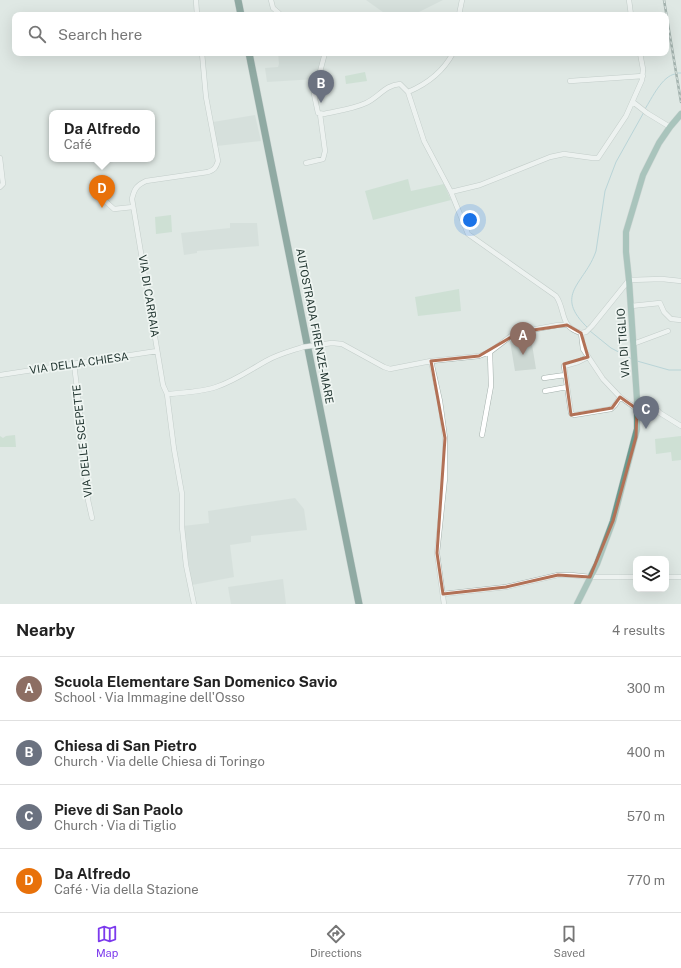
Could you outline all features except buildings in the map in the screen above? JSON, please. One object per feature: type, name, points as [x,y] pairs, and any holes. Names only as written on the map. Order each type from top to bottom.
[{"type":"highway","points":[[238,0],[240,12]]},
{"type":"highway","points":[[243,0],[245,12]]},
{"type":"highway","name":"AUTOSTRADA FIRENZE-MARE","points":[[250,56],[359,604]]},
{"type":"highway","name":"AUTOSTRADA FIRENZE-MARE","points":[[254,56],[363,604]]},
{"type":"main road","name":"VIA DI TIGLIO","points":[[577,604],[607,540],[636,438],[637,400],[626,252],[627,228],[643,175],[659,143],[681,114]]},
{"type":"street","points":[[196,0],[197,12]]},
{"type":"street","points":[[271,0],[273,8],[278,12]]},
{"type":"street","points":[[460,12],[462,0]]},
{"type":"street","points":[[629,0],[631,12]]},
{"type":"street","name":"VIA DI CARRAIA","points":[[194,604],[184,550],[182,494],[174,449],[167,394],[163,385],[132,199],[134,190],[138,184],[146,181],[208,172],[214,170],[217,166],[218,161],[206,97],[202,56]]},
{"type":"street","points":[[306,163],[323,159],[325,155],[320,114],[317,111],[314,94],[324,56]]},
{"type":"street","points":[[408,92],[420,87],[433,78],[446,65],[451,56]]},
{"type":"street","points":[[451,192],[480,185],[550,157],[564,154],[598,158],[626,116],[633,102],[643,76],[641,56]]},
{"type":"street","points":[[570,81],[643,76]]},
{"type":"street","points":[[320,114],[361,105],[372,100],[386,88],[395,84],[400,84],[408,92],[424,141],[451,192],[468,234],[556,296],[564,321],[567,325],[577,332],[584,333]]},
{"type":"street","points":[[633,102],[642,110],[670,127]]},
{"type":"street","points":[[0,158],[3,184],[0,186]]},
{"type":"street","points":[[94,191],[114,209],[133,207]]},
{"type":"street","points":[[637,409],[620,397],[603,379],[582,346],[584,333],[592,326],[629,280],[662,279],[681,281]]},
{"type":"street","points":[[631,306],[660,303],[664,312],[671,319],[681,320]]},
{"type":"street","points":[[167,394],[188,393],[215,388],[233,381],[286,352],[303,347],[332,343],[342,344],[390,369],[431,361],[479,356],[490,352],[511,336],[520,332],[558,325],[567,325]]},
{"type":"street","points":[[633,344],[668,331]]},
{"type":"street","name":"VIA DELLA CHIESA","points":[[0,374],[157,351]]},
{"type":"street","points":[[482,435],[491,386],[490,352]]},
{"type":"street","points":[[588,357],[578,362],[565,364],[564,366],[571,413],[574,415],[610,409],[615,406],[620,397]]},
{"type":"street","points":[[431,361],[440,401],[445,438],[445,478],[437,553],[444,604]]},
{"type":"street","name":"VIA DELLE SCEPETTE","points":[[74,364],[83,437],[88,500],[92,518]]},
{"type":"street","points":[[544,378],[565,375]]},
{"type":"street","points":[[545,391],[567,388]]},
{"type":"street","points":[[637,400],[648,400],[660,413],[681,426]]},
{"type":"street","points":[[443,594],[506,587],[558,575],[633,577]]},
{"type":"street","points":[[669,577],[681,577]]},
{"type":"highlighted area","points":[[567,325],[581,333],[588,357],[564,364],[571,415],[612,408],[620,397],[637,409],[636,437],[613,521],[590,577],[558,575],[506,587],[443,594],[437,553],[445,438],[431,361],[479,356],[520,332]]},
{"type":"shaded area","points":[[366,0],[443,0],[419,12],[383,12]]},
{"type":"shaded area","points":[[278,56],[322,56],[316,79],[267,82],[265,68],[278,67]]},
{"type":"shaded area","points":[[255,115],[261,141],[217,146],[213,122]]},
{"type":"shaded area","points":[[230,223],[257,223],[259,246],[197,251],[197,253],[184,255],[181,233],[230,228]]},
{"type":"shaded area","points":[[530,332],[536,369],[515,371],[510,341],[520,335]]},
{"type":"shaded area","points":[[295,498],[304,509],[307,530],[251,536],[251,542],[230,545],[234,577],[192,585],[183,526],[209,523],[208,511]]},
{"type":"shaded area","points":[[283,579],[286,604],[231,604],[228,587]]},
{"type":"green space","points":[[365,72],[367,81],[346,84],[345,76]]},
{"type":"green space","points":[[408,179],[411,191],[444,184],[451,200],[373,220],[365,191]]},
{"type":"green space","points":[[171,215],[172,232],[156,234],[155,217]]},
{"type":"green space","points":[[459,289],[461,311],[418,316],[415,297]]},
{"type":"green space","points":[[15,435],[16,447],[0,447],[0,436],[3,438],[6,436]]},
{"type":"green space","points":[[681,436],[681,460],[672,461],[671,452],[656,454],[655,439]]},
{"type":"waterway","points":[[645,109],[662,83],[670,76],[675,74]]},
{"type":"waterway","points":[[588,328],[578,316],[573,306],[572,297],[574,289],[596,251],[605,191],[616,162],[644,112]]},
{"type":"waterway","points":[[590,331],[611,348],[632,359]]},
{"type":"waterway","points":[[637,361],[669,370],[681,370]]},
{"type":"railway","points":[[664,0],[666,12]]},
{"type":"railway","points":[[669,30],[681,102]]},
{"type":"place","name":"Chiesa di San Pietro","points":[[321,103]]},
{"type":"place","name":"Da Alfredo","points":[[102,208]]},
{"type":"place","name":"Scuola Elementare San Domenico Savio","points":[[523,355]]},
{"type":"place","name":"Pieve di San Paolo","points":[[646,429]]}]
